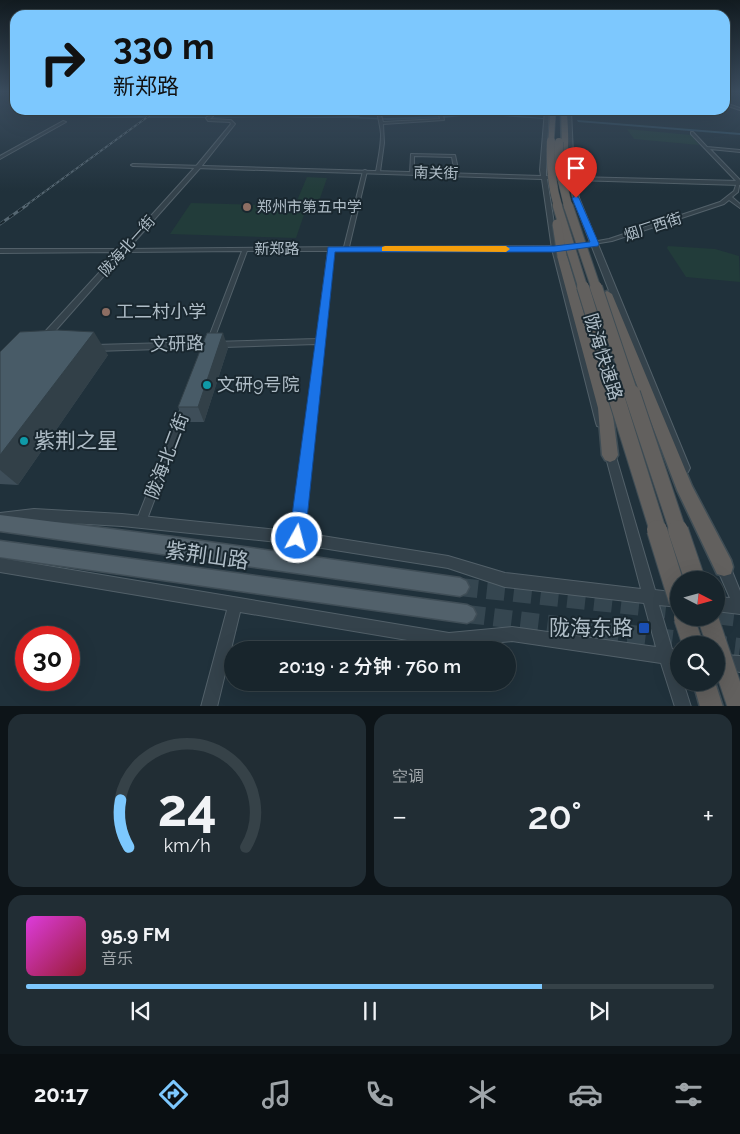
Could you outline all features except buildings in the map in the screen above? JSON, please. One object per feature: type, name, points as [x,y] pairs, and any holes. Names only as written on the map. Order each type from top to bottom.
[{"type":"highway","name":"陇海快速路","points":[[552,125],[550,172],[693,571]]},
{"type":"highway","name":"陇海快速路","points":[[559,125],[559,168],[563,191],[562,205],[670,571]]},
{"type":"highway","points":[[559,168],[565,154],[564,125]]},
{"type":"highway","points":[[562,205],[559,246],[606,408],[610,455]]},
{"type":"highway","points":[[562,205],[578,220],[685,490],[724,567]]},
{"type":"highway","points":[[711,626],[738,706]]},
{"type":"highway","points":[[707,691],[712,706]]},
{"type":"main road","name":"紫荆山路","points":[[0,521],[460,587]]},
{"type":"main road","name":"紫荆山路","points":[[0,549],[467,614]]},
{"type":"street","points":[[0,158],[59,125]]},
{"type":"street","name":"陇海北一街","points":[[40,343],[199,166],[231,125]]},
{"type":"street","points":[[378,172],[383,143],[381,125]]},
{"type":"street","points":[[546,125],[544,176],[554,249],[650,597],[670,652]]},
{"type":"street","points":[[570,125],[572,177],[576,198],[740,607],[725,605]]},
{"type":"street","points":[[692,133],[739,183],[736,192],[730,198],[740,207]]},
{"type":"street","points":[[707,148],[740,151]]},
{"type":"street","points":[[412,173],[412,155],[454,156],[457,174]]},
{"type":"street","name":"南关街","points":[[133,165],[739,183]]},
{"type":"street","points":[[346,249],[365,171]]},
{"type":"street","name":"烟厂西街","points":[[554,249],[595,244],[668,222],[722,203],[730,198]]},
{"type":"street","points":[[297,538],[331,249]]},
{"type":"street","name":"新郑路","points":[[0,250],[554,249]]},
{"type":"street","points":[[206,352],[245,250]]},
{"type":"street","name":"文研路","points":[[82,348],[320,341]]},
{"type":"street","name":"陇海北二街","points":[[141,522],[189,396]]},
{"type":"street","points":[[0,521],[34,515],[141,522],[297,538],[448,562],[505,580],[670,599]]},
{"type":"street","points":[[0,565],[449,640],[492,634],[512,634],[670,657]]},
{"type":"street","points":[[208,706],[235,605]]},
{"type":"street","points":[[725,662],[740,664]]},
{"type":"street","points":[[680,691],[683,706]]},
{"type":"green space","points":[[627,129],[691,135],[699,145],[634,139]]},
{"type":"green space","points":[[307,177],[327,178],[318,204],[296,203]]},
{"type":"green space","points":[[191,203],[307,206],[296,238],[170,234]]},
{"type":"green space","points":[[668,246],[715,249],[739,256],[740,282],[686,277],[667,248]]},
{"type":"water","points":[[615,125],[639,125],[740,133],[740,135]]},
{"type":"tunnel","points":[[460,587],[670,610]]},
{"type":"tunnel","points":[[467,614],[740,647]]},
{"type":"tunnel","points":[[725,616],[740,618]]},
{"type":"railway","points":[[25,206],[136,125]]},
{"type":"railway","points":[[0,224],[27,205]]},
{"type":"slow traffic","points":[[385,249],[506,249]]},
{"type":"place","name":"郑州市第五中学","points":[[247,207]]},
{"type":"place","name":"工二村小学","points":[[106,312]]},
{"type":"place","name":"文研9号院","points":[[207,385]]},
{"type":"place","name":"紫荆之星","points":[[24,441]]},
{"type":"place","name":"陇海东路","points":[[644,628]]},
{"type":"route","points":[[297,538],[331,249],[554,249],[595,244],[576,198]]}]
